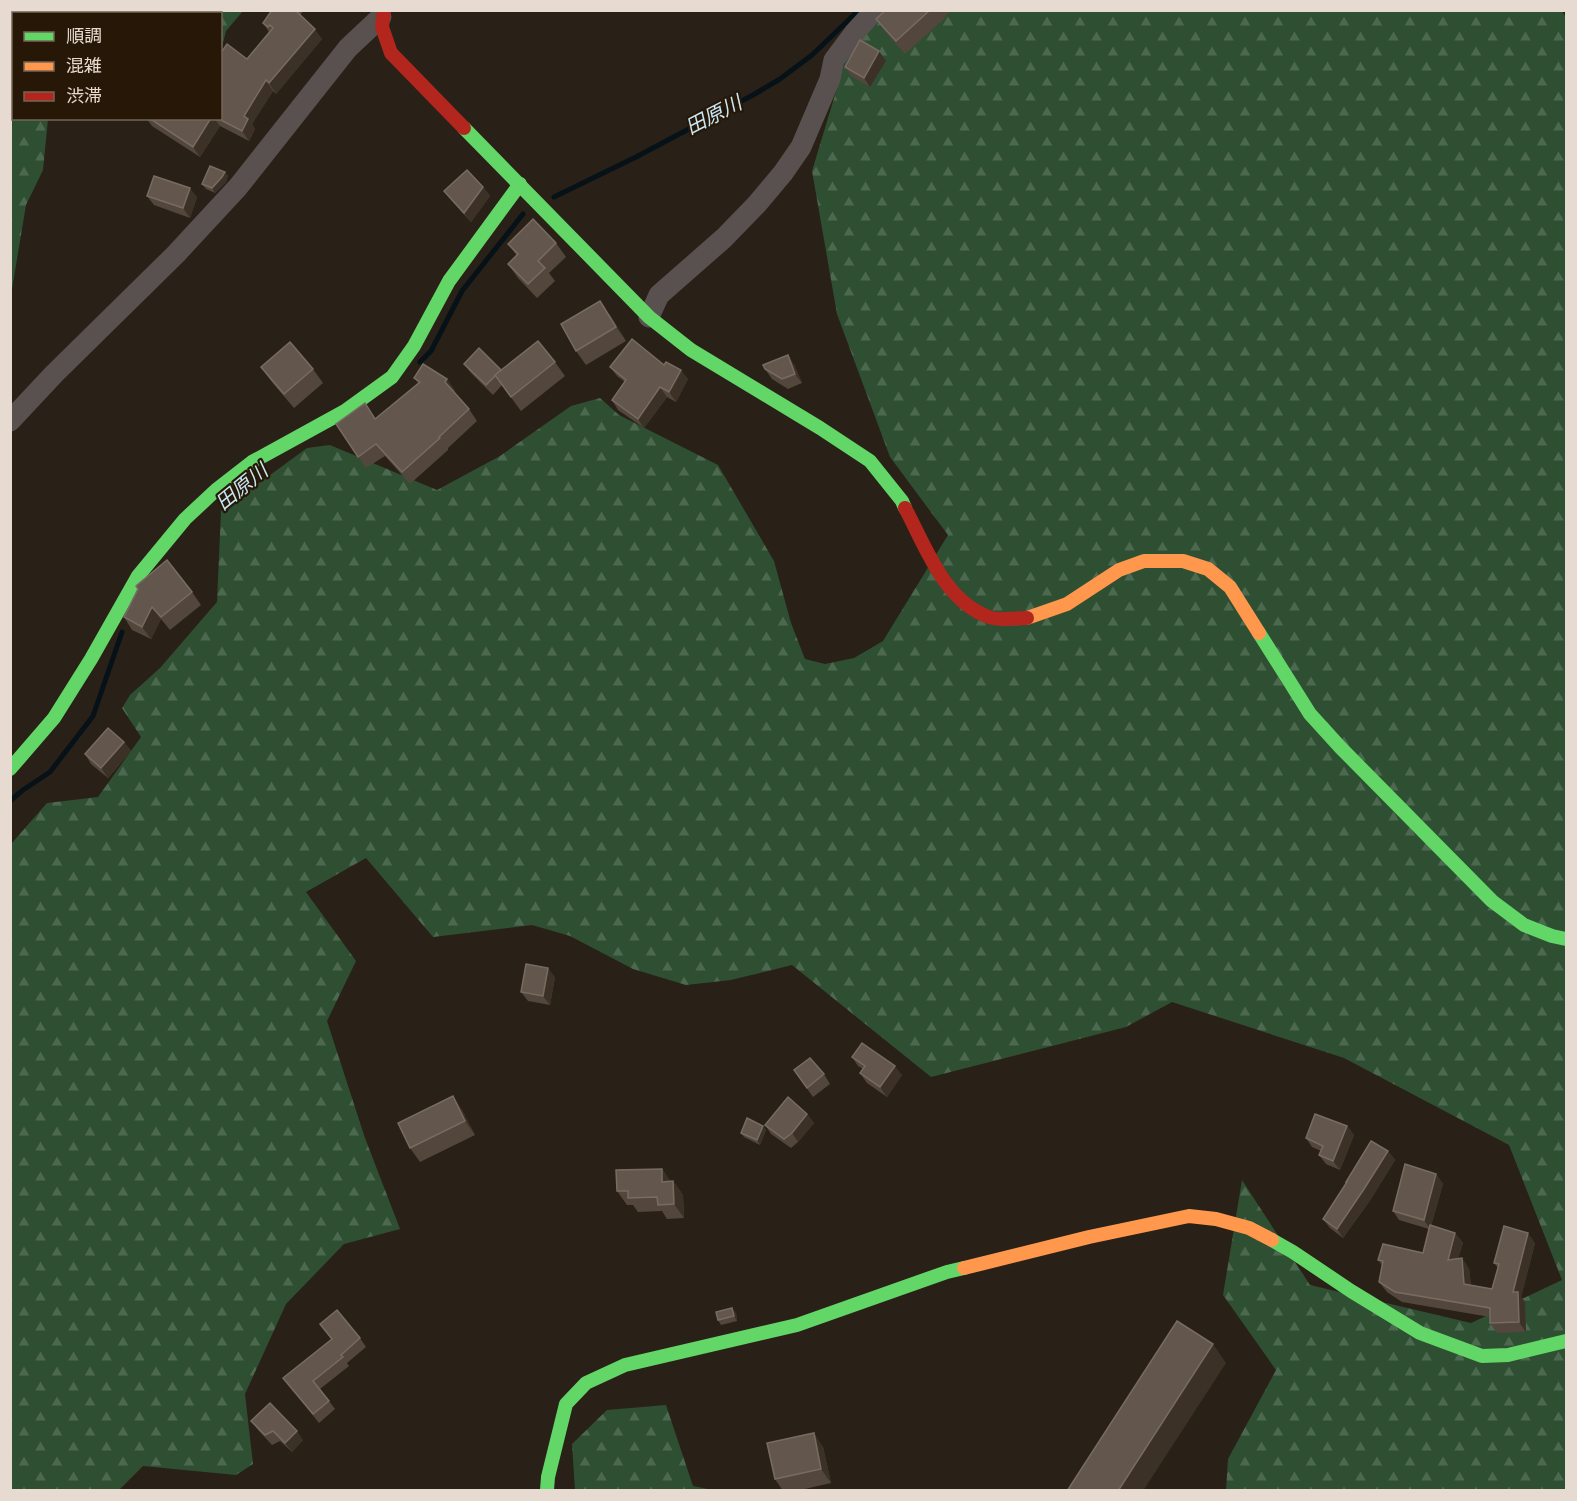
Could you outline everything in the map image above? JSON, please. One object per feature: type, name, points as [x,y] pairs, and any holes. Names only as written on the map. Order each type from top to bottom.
[{"type":"street","points":[[649,316],[659,295],[724,238],[783,173],[801,147],[830,79],[834,60],[875,10]]},
{"type":"street","points":[[383,14],[383,35],[391,53],[649,316],[691,350],[870,461],[902,501],[941,577],[966,605],[992,618],[1027,618],[1067,604],[1119,570],[1144,561],[1183,561],[1208,569],[1230,587],[1310,714],[1340,747],[1492,901],[1524,926],[1566,939]]},
{"type":"street","points":[[10,421],[54,374],[176,254],[238,187],[348,48],[383,14]]},
{"type":"street","points":[[10,769],[54,718],[92,659],[138,576],[185,519],[216,490],[252,462],[345,411],[392,377],[414,346],[449,281],[520,184]]},
{"type":"street","points":[[547,1491],[550,1466],[566,1404],[586,1383],[625,1365],[797,1325],[947,1272],[1089,1237],[1189,1216],[1216,1219],[1249,1228],[1293,1252],[1420,1333],[1482,1356],[1508,1355],[1566,1341]]},
{"type":"green space","points":[[11,10],[243,11],[226,31],[222,47],[222,12],[12,12],[12,120],[48,120],[43,170],[26,205],[11,295]]},
{"type":"green space","points":[[865,11],[1562,11],[1566,18],[1566,1490],[1226,1490],[1228,1459],[1276,1370],[1223,1295],[1242,1180],[1310,1285],[1471,1323],[1562,1280],[1509,1145],[1344,1058],[1172,1002],[1126,1027],[931,1077],[792,965],[731,980],[686,985],[633,969],[570,936],[532,925],[433,937],[366,858],[306,892],[356,961],[327,1021],[365,1138],[400,1229],[344,1244],[286,1304],[245,1394],[253,1464],[236,1475],[143,1466],[119,1490],[11,1490],[11,844],[47,803],[98,797],[141,737],[122,708],[130,695],[160,668],[217,602],[221,511],[307,448],[330,445],[437,490],[500,456],[571,406],[600,398],[619,415],[718,465],[774,561],[791,623],[805,659],[825,664],[854,658],[883,641],[948,535],[890,457],[837,314],[812,171],[854,32]]},
{"type":"green space","points":[[666,1405],[693,1486],[713,1490],[575,1490],[572,1444],[607,1410]]},
{"type":"building","points":[[272,10],[295,10],[315,29],[269,83],[266,80],[244,116],[248,119],[242,131],[221,120],[222,51],[227,44],[247,59],[273,28],[263,23]]},
{"type":"building","points":[[886,10],[930,10],[896,41],[876,19]]},
{"type":"building","points":[[860,40],[879,51],[864,78],[845,67]]},
{"type":"building","points":[[152,120],[210,120],[193,147]]},
{"type":"building","points":[[210,166],[225,172],[212,188],[202,184]]},
{"type":"building","points":[[467,170],[483,187],[464,213],[444,191]]},
{"type":"building","points":[[154,176],[190,188],[183,208],[147,196]]},
{"type":"building","points":[[533,219],[556,243],[538,261],[545,268],[528,284],[508,264],[518,254],[508,244]]},
{"type":"building","points":[[600,301],[616,327],[576,351],[561,324]]},
{"type":"building","points":[[632,339],[664,365],[666,362],[681,370],[669,392],[660,387],[638,419],[612,400],[626,380],[610,367]]},
{"type":"building","points":[[538,341],[555,362],[511,397],[495,375]]},
{"type":"building","points":[[290,342],[313,369],[284,394],[261,367]]},
{"type":"building","points":[[479,348],[501,370],[486,385],[464,364]]},
{"type":"building","points":[[788,355],[795,374],[782,379],[765,369],[763,365]]},
{"type":"building","points":[[423,364],[447,379],[445,382],[469,409],[402,472],[376,444],[358,457],[336,424],[365,403],[375,419],[420,382],[414,378]]},
{"type":"building","points":[[167,560],[192,592],[161,617],[152,607],[142,627],[124,617],[138,589],[136,586]]},
{"type":"building","points":[[108,728],[124,742],[101,768],[85,754]]},
{"type":"building","points":[[526,964],[548,968],[543,996],[521,992]]},
{"type":"building","points":[[862,1043],[895,1066],[880,1087],[860,1073],[865,1066],[852,1057]]},
{"type":"building","points":[[810,1058],[824,1074],[807,1088],[794,1070]]},
{"type":"building","points":[[453,1096],[465,1121],[410,1148],[398,1123]]},
{"type":"building","points":[[788,1097],[807,1114],[792,1133],[784,1139],[765,1125]]},
{"type":"building","points":[[1315,1114],[1347,1126],[1333,1161],[1319,1155],[1323,1146],[1306,1138]]},
{"type":"building","points":[[747,1118],[763,1126],[757,1140],[741,1133]]},
{"type":"building","points":[[1371,1141],[1388,1151],[1337,1229],[1323,1219]]},
{"type":"building","points":[[1405,1164],[1436,1174],[1424,1220],[1393,1211]]},
{"type":"building","points":[[662,1169],[662,1182],[673,1181],[674,1204],[658,1205],[657,1197],[628,1198],[628,1191],[617,1191],[616,1170]]},
{"type":"building","points":[[1430,1225],[1455,1233],[1448,1260],[1462,1258],[1464,1284],[1492,1289],[1499,1264],[1494,1263],[1504,1226],[1528,1233],[1513,1292],[1518,1292],[1519,1322],[1490,1323],[1490,1308],[1395,1292],[1379,1282],[1383,1261],[1378,1260],[1383,1244],[1423,1253]]},
{"type":"building","points":[[732,1308],[734,1316],[718,1320],[716,1312]]},
{"type":"building","points":[[337,1310],[360,1338],[341,1355],[343,1357],[313,1381],[329,1401],[313,1414],[283,1378],[332,1339],[320,1324]]},
{"type":"building","points":[[1177,1321],[1213,1344],[1118,1491],[1067,1491]]},
{"type":"building","points":[[270,1403],[297,1431],[285,1443],[273,1431],[265,1435],[251,1421]]},
{"type":"building","points":[[814,1433],[821,1469],[775,1479],[767,1443]]},
{"type":"waterway","name":"田原川","points":[[554,197],[636,157],[780,79],[812,55],[859,10]]},
{"type":"waterway","name":"田原川","points":[[420,362],[431,351],[462,291],[523,214]]},
{"type":"waterway","name":"田原川","points":[[10,801],[50,772],[93,716],[122,632]]},
{"type":"traffic: fast","points":[[464,128],[649,317],[691,350],[870,461],[905,508]]},
{"type":"traffic: fast","points":[[10,769],[54,718],[91,659],[138,576],[185,519],[216,490],[252,462],[345,411],[392,377],[414,346],[449,281],[520,184]]},
{"type":"traffic: fast","points":[[1259,633],[1310,714],[1492,901],[1524,925],[1566,939]]},
{"type":"traffic: fast","points":[[1272,1240],[1420,1333],[1482,1356],[1508,1355],[1566,1341]]},
{"type":"traffic: fast","points":[[547,1490],[548,1477],[566,1404],[586,1383],[625,1365],[797,1325],[964,1268]]},
{"type":"traffic: slow","points":[[1027,618],[1067,604],[1119,570],[1144,561],[1183,561],[1208,569],[1230,587],[1259,633]]},
{"type":"traffic: slow","points":[[964,1268],[1089,1237],[1189,1216],[1216,1219],[1249,1228],[1272,1240]]},
{"type":"traffic: jam","points":[[384,10],[382,27],[391,53],[464,128]]},
{"type":"traffic: jam","points":[[905,508],[938,571],[960,599],[989,617],[1027,618]]}]
